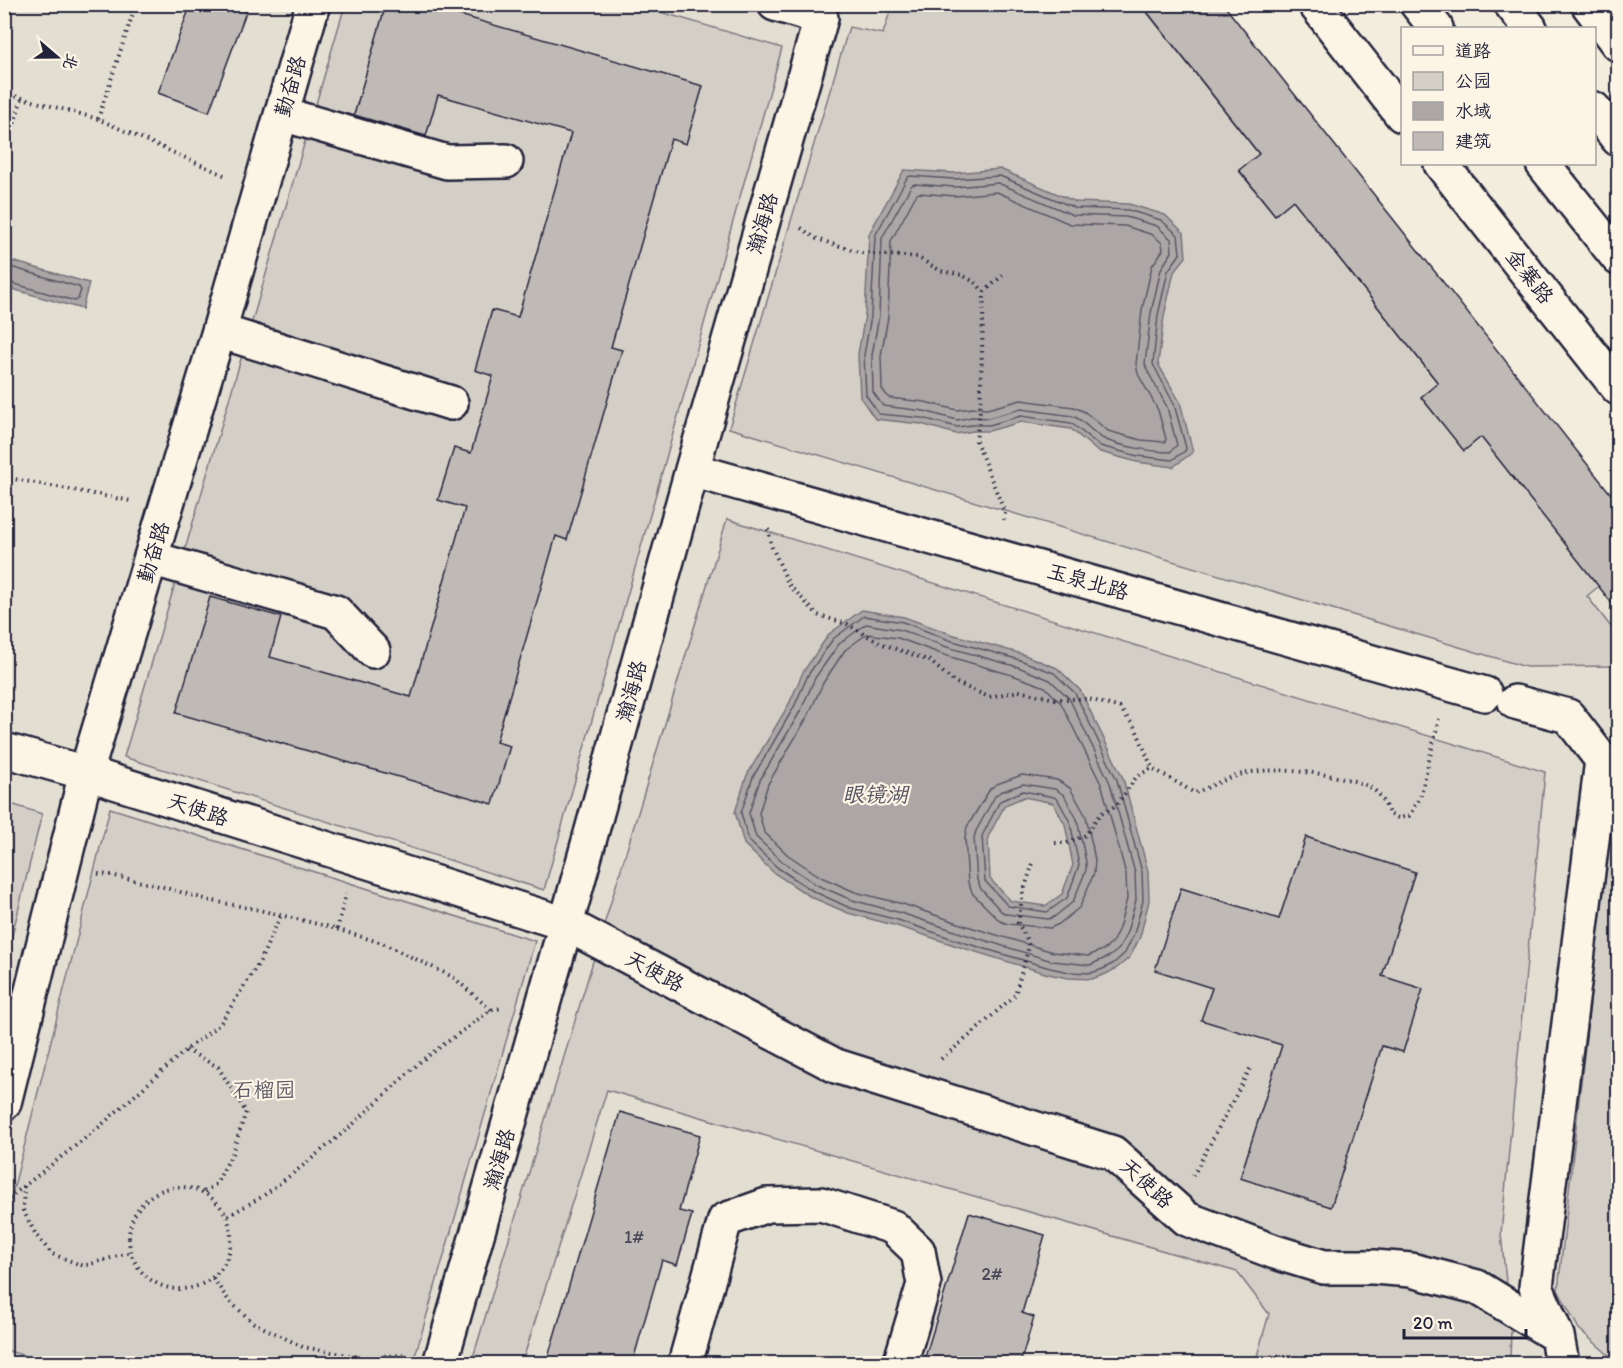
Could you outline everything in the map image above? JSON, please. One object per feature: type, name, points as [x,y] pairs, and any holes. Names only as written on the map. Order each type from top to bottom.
[{"type":"main road","name":"勤奋路","points":[[4,1103],[86,774],[219,331],[313,4]]},
{"type":"main road","points":[[775,4],[819,11]]},
{"type":"main road","points":[[1315,4],[1401,114]]},
{"type":"main road","points":[[1417,4],[1435,27]]},
{"type":"main road","points":[[1511,4],[1529,27]]},
{"type":"main road","points":[[1588,4],[1618,44]]},
{"type":"main road","name":"瀚海路","points":[[442,1357],[566,924],[819,11]]},
{"type":"main road","points":[[1596,112],[1618,139]]},
{"type":"main road","points":[[282,114],[447,162],[506,161]]},
{"type":"main road","name":"金寨路","points":[[1442,165],[1618,388]]},
{"type":"main road","points":[[1544,165],[1618,258]]},
{"type":"main road","points":[[219,331],[451,403]]},
{"type":"main road","name":"玉泉北路","points":[[692,470],[1568,716],[1602,760],[1536,1287],[1560,1350]]},
{"type":"main road","points":[[151,558],[336,612],[373,651]]},
{"type":"main road","name":"天使路","points":[[4,750],[566,924],[836,1066],[1113,1153],[1187,1219],[1275,1252],[1324,1267],[1411,1270],[1477,1287],[1560,1350]]},
{"type":"main road","points":[[685,1364],[725,1220],[766,1205],[821,1204],[893,1227],[918,1251],[924,1284],[900,1364]]},
{"type":"path","points":[[98,119],[136,4]]},
{"type":"path","points":[[4,93],[98,119],[260,191]]},
{"type":"path","points":[[4,158],[22,98]]},
{"type":"path","points":[[767,205],[817,239],[862,253],[917,257],[941,271],[962,275],[976,283],[984,292],[980,410],[976,441],[1005,513],[1002,557]]},
{"type":"path","points":[[984,292],[1003,275]]},
{"type":"path","points":[[4,477],[167,507]]},
{"type":"path","points":[[758,489],[772,547],[789,585],[818,615],[847,624],[880,643],[930,661],[954,682],[989,697],[1019,691],[1055,699],[1089,699],[1119,708],[1136,729],[1152,768],[1194,793],[1248,772],[1285,770],[1351,780],[1371,788],[1384,799],[1389,814],[1398,818],[1409,816],[1420,798],[1447,683]]},
{"type":"path","points":[[1055,843],[1067,843],[1086,835],[1100,814],[1116,806],[1137,776],[1152,768]]},
{"type":"path","points":[[880,1080],[943,1058],[1015,995],[1029,946],[1018,923],[1023,893],[1034,860]]},
{"type":"path","points":[[62,872],[111,875],[208,900],[326,926],[382,943],[453,977],[491,1010]]},
{"type":"path","points":[[4,1202],[98,1128],[186,1050],[220,1024],[260,961],[281,915]]},
{"type":"path","points":[[228,1216],[263,1196],[300,1168],[348,1128],[421,1061],[491,1010],[544,1000]]},
{"type":"path","points":[[186,1050],[218,1067],[246,1112],[232,1154],[222,1174],[216,1185],[204,1191]]},
{"type":"path","points":[[1176,1208],[1251,1065]]},
{"type":"path","points":[[24,1186],[23,1210],[36,1235],[52,1254],[84,1266],[131,1252]]},
{"type":"path","points":[[188,1186],[204,1191],[218,1202],[228,1216],[232,1232],[231,1250],[224,1265],[213,1278],[199,1286],[182,1289],[165,1287],[150,1280],[138,1268],[131,1252],[129,1235],[132,1219],[141,1204],[155,1193],[170,1187],[188,1186]]},
{"type":"path","points":[[213,1278],[229,1301],[254,1323],[303,1347],[359,1357],[408,1355],[442,1357]]},
{"type":"shaded area","points":[[5,5],[1223,5],[1618,503],[1618,1363],[5,1364]]},
{"type":"green space","points":[[345,5],[637,5],[782,48],[544,890],[124,757]]},
{"type":"green space","points":[[892,5],[1141,5],[1259,154],[1239,171],[1275,215],[1293,200],[1438,383],[1421,397],[1464,450],[1481,437],[1599,586],[1587,596],[1618,636],[1618,666],[1526,667],[729,428],[849,27],[883,34]]},
{"type":"green space","points":[[727,519],[1545,772],[1501,1234],[1511,1329],[1510,1363],[1255,1363],[1269,1314],[1237,1272],[607,1090],[522,1363],[471,1364]]},
{"type":"green space","points":[[1618,764],[1618,1363],[1579,1329],[1558,1290]]},
{"type":"green space","points":[[4,802],[42,814],[5,964]]},
{"type":"green space","name":"石榴园","points":[[110,808],[535,941],[413,1363],[53,1364],[5,1350],[5,1222]]},
{"type":"water","points":[[1000,169],[1076,202],[1129,204],[1165,215],[1184,233],[1186,257],[1174,272],[1164,316],[1158,364],[1180,402],[1193,452],[1173,467],[1137,462],[1097,451],[1071,429],[1021,422],[989,431],[956,434],[921,424],[875,419],[860,397],[858,354],[865,315],[869,234],[904,170],[954,173]]},
{"type":"water","points":[[5,259],[89,283],[82,309],[5,287]]},
{"type":"water","name":"眼镜湖","points":[[862,610],[904,617],[951,634],[1022,654],[1057,668],[1080,690],[1123,778],[1148,871],[1149,901],[1140,937],[1130,957],[1117,968],[1092,979],[1048,974],[897,926],[848,913],[811,897],[774,873],[744,844],[735,812],[747,775],[789,704],[803,672],[829,634]],"holes":[[[1024,797],[1053,803],[1065,824],[1073,865],[1062,894],[1045,906],[1011,901],[990,879],[988,837],[1005,805]]]},
{"type":"building","points":[[191,4],[249,4],[209,112],[158,93]]},
{"type":"building","points":[[386,4],[422,4],[703,86],[686,144],[671,139],[611,347],[622,350],[567,540],[556,536],[496,742],[510,746],[493,804],[176,713],[210,597],[281,617],[270,657],[411,697],[465,508],[438,500],[454,448],[471,453],[493,376],[475,370],[492,310],[518,317],[571,133],[438,95],[426,136],[354,115]]},
{"type":"building","points":[[1141,4],[1223,4],[1618,503],[1618,611],[1481,437],[1464,451],[1421,397],[1438,383],[1293,200],[1275,215],[1239,170],[1259,154]]},
{"type":"building","points":[[1306,837],[1415,872],[1382,976],[1423,989],[1403,1052],[1382,1046],[1331,1207],[1240,1178],[1282,1045],[1201,1020],[1212,988],[1155,970],[1181,888],[1279,919]]},
{"type":"building","points":[[620,1112],[700,1135],[679,1211],[692,1214],[677,1265],[662,1260],[632,1364],[546,1364]]},
{"type":"building","points":[[969,1213],[1045,1235],[1022,1313],[1034,1317],[1020,1364],[923,1364]]}]
